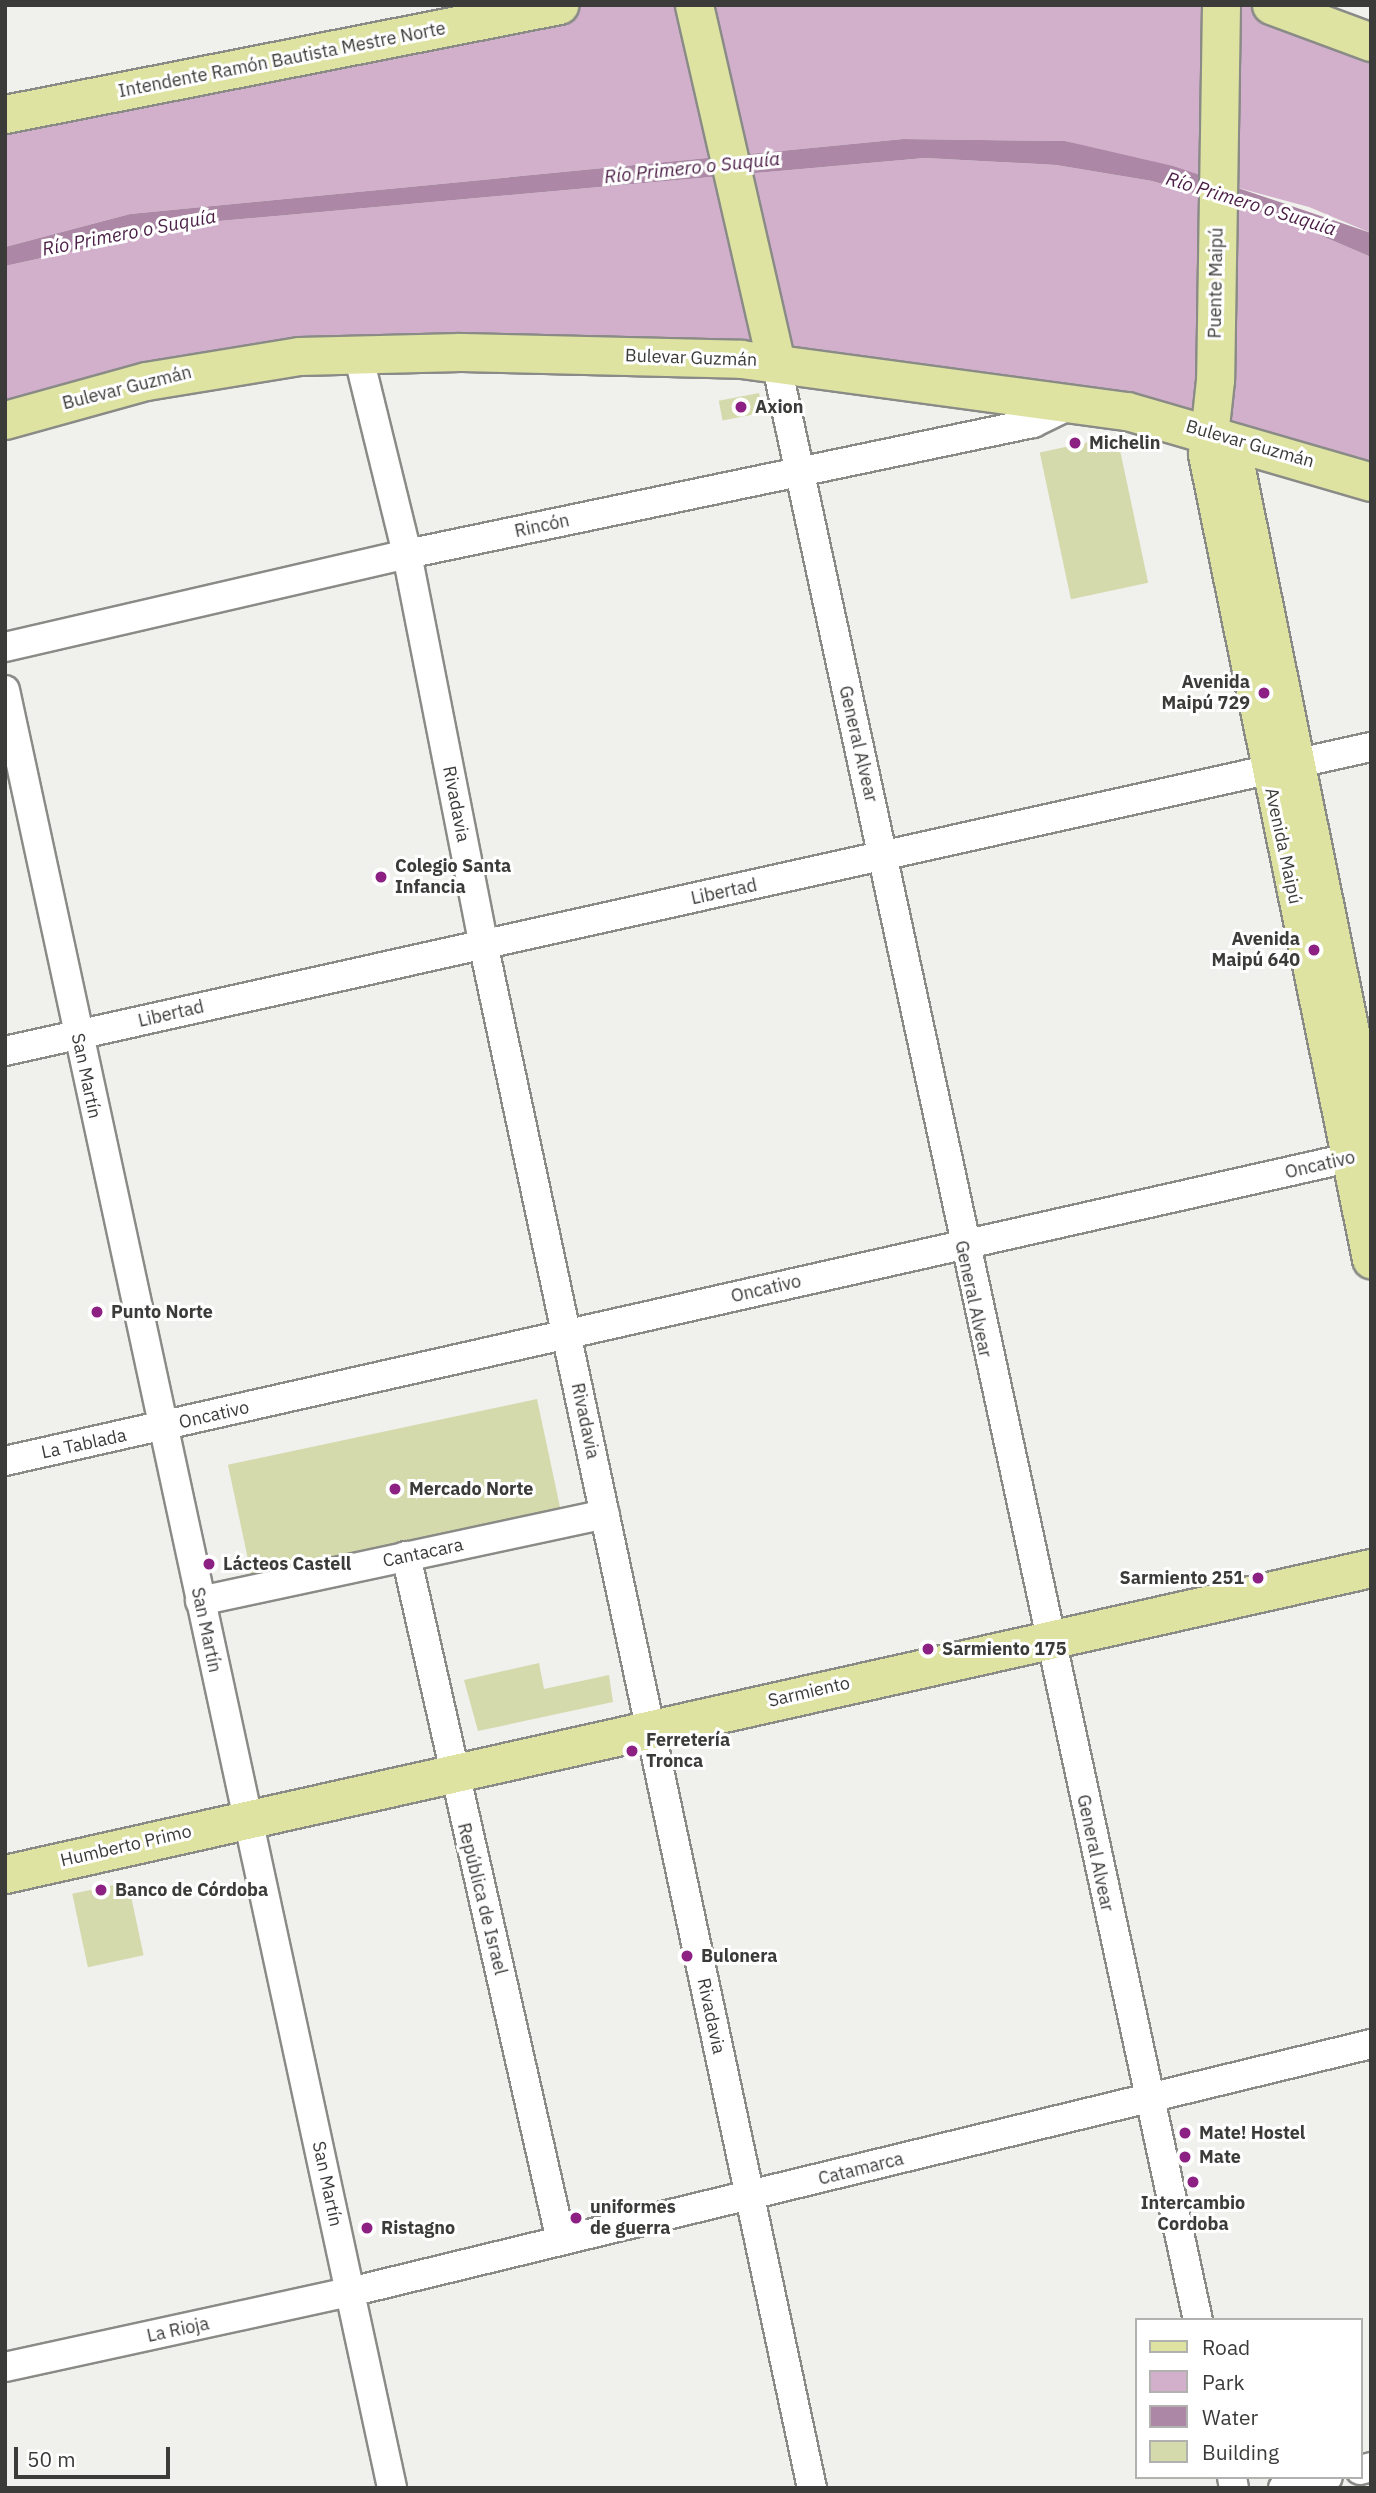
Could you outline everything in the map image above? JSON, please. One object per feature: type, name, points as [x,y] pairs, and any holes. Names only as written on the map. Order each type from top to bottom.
[{"type":"main road","name":"Intendente Ramón Bautista Mestre Norte","points":[[5,114],[559,5]]},
{"type":"main road","points":[[1271,5],[1371,42]]},
{"type":"main road","name":"General Alvear","points":[[698,18],[776,362]]},
{"type":"main road","name":"Puente Maipú","points":[[1212,432],[1221,19]]},
{"type":"main road","name":"Bulevar Guzmán","points":[[5,420],[190,372],[358,354],[776,362],[1076,402],[1212,432],[1371,482]]},
{"type":"main road","name":"Avenida Maipú","points":[[1212,432],[1237,474],[1282,768],[1363,1149],[1371,1259]]},
{"type":"main road","name":"Sarmiento","points":[[247,1818],[1371,1567]]},
{"type":"main road","name":"Humberto Primo","points":[[5,1874],[247,1818]]},
{"type":"street","name":"Rivadavia","points":[[358,354],[407,554],[483,943],[812,2488]]},
{"type":"street","name":"General Alvear","points":[[776,362],[884,859],[961,1244],[1198,2318]]},
{"type":"street","name":"Rincón","points":[[5,647],[407,554],[1033,423],[1076,402]]},
{"type":"street","name":"San Martín","points":[[5,690],[77,1035],[392,2488]]},
{"type":"street","name":"Libertad","points":[[5,1051],[483,943],[884,859],[1371,747]]},
{"type":"street","name":"Oncativo","points":[[162,1427],[1363,1149]]},
{"type":"street","name":"La Tablada","points":[[5,1461],[162,1427]]},
{"type":"street","name":"Cantacara","points":[[200,1601],[604,1514]]},
{"type":"street","name":"República de Israel","points":[[405,1556],[451,1772],[561,2241]]},
{"type":"street","name":"Catamarca","points":[[350,2292],[1371,2044]]},
{"type":"street","name":"La Rioja","points":[[5,2367],[350,2292]]},
{"type":"street","points":[[1283,2488],[1320,2479]]},
{"type":"green space","points":[[559,5],[1271,5],[1371,42],[1371,233],[1309,207],[1065,141],[903,139],[130,214],[5,247],[5,114]]},
{"type":"green space","points":[[925,158],[1056,165],[1152,181],[1280,218],[1371,257],[1371,482],[1019,392],[358,354],[5,420],[5,266],[208,222]]},
{"type":"water","name":"Río Primero o Suquía","points":[[903,139],[1065,141],[1173,166],[1371,233],[1371,257],[1280,218],[1152,181],[1056,165],[925,158],[208,222],[5,266],[5,247],[130,214]]},
{"type":"building","name":"Axion","points":[[759,393],[763,413],[723,420],[719,401]]},
{"type":"building","points":[[1117,436],[1148,583],[1071,599],[1040,452]]},
{"type":"building","name":"Mercado Norte","points":[[537,1399],[560,1509],[251,1574],[228,1465]]},
{"type":"building","points":[[539,1663],[544,1689],[609,1675],[613,1702],[478,1731],[464,1680]]},
{"type":"building","points":[[128,1882],[144,1955],[88,1967],[72,1894]]},
{"type":"place","name":"Axion","points":[[741,407]]},
{"type":"place","name":"Michelin","points":[[1075,443]]},
{"type":"place","name":"Avenida Maipú 729","points":[[1264,693]]},
{"type":"place","name":"Colegio Santa Infancia","points":[[381,877]]},
{"type":"place","name":"Avenida Maipú 640","points":[[1314,950]]},
{"type":"place","name":"Punto Norte","points":[[97,1312]]},
{"type":"place","name":"Mercado Norte","points":[[395,1489]]},
{"type":"place","name":"Lácteos Castell","points":[[209,1564]]},
{"type":"place","name":"Sarmiento 251","points":[[1258,1578]]},
{"type":"place","name":"Sarmiento 175","points":[[928,1649]]},
{"type":"place","name":"Ferretería Tronca","points":[[632,1751]]},
{"type":"place","name":"Banco de Córdoba","points":[[101,1890]]},
{"type":"place","name":"Bulonera","points":[[687,1956]]},
{"type":"place","name":"Mate! Hostel","points":[[1185,2133]]},
{"type":"place","name":"Mate","points":[[1185,2157]]},
{"type":"place","name":"Intercambio Cordoba","points":[[1193,2182]]},
{"type":"place","name":"uniformes de guerra","points":[[576,2218]]},
{"type":"place","name":"Ristagno","points":[[367,2228]]}]
